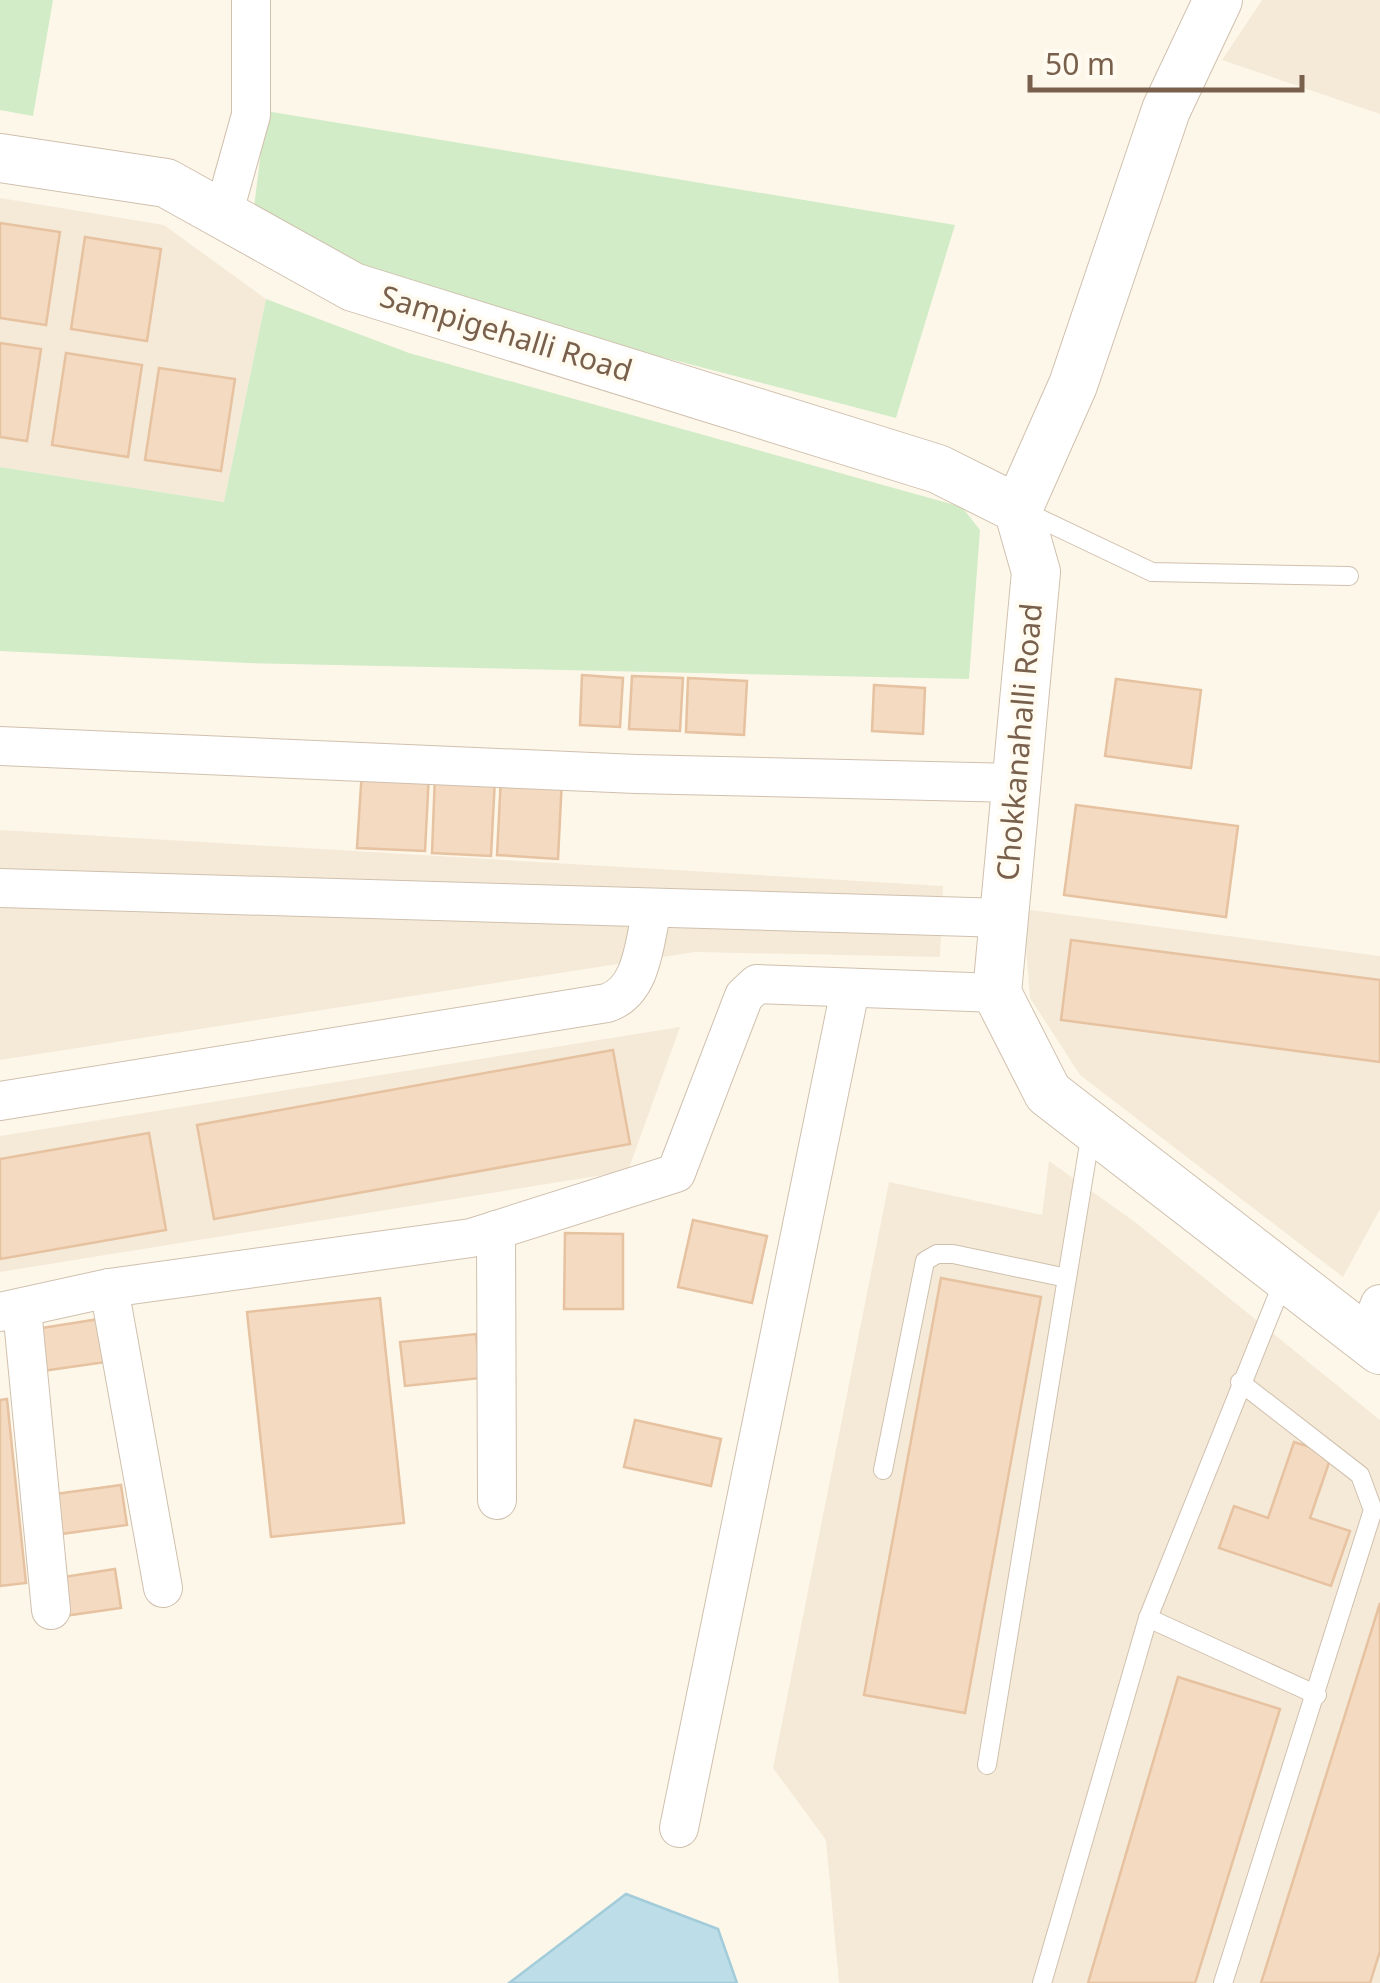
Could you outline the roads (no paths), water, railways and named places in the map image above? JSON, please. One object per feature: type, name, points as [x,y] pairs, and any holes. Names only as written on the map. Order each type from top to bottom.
[{"type":"street","points":[[223,215],[251,115],[252,0]]},
{"type":"street","points":[[1018,508],[1073,385],[1166,110],[1218,0]]},
{"type":"street","name":"Sampigehalli Road","points":[[0,158],[166,183],[353,286],[938,469],[1018,508]]},
{"type":"street","name":"Chokkanahalli Road","points":[[997,993],[1036,572],[1018,508]]},
{"type":"street","points":[[0,746],[636,774],[1016,784]]},
{"type":"street","points":[[0,888],[1004,918]]},
{"type":"street","points":[[0,1101],[608,1003],[620,999],[633,984],[652,910]]},
{"type":"street","points":[[51,1610],[11,1310],[109,1288],[470,1238],[676,1173],[748,989],[768,983],[850,990],[997,993],[1048,1093],[1285,1277],[1375,1331]]},
{"type":"street","points":[[679,1828],[850,990]]},
{"type":"street","points":[[496,1230],[496,1500]]},
{"type":"street","points":[[109,1288],[163,1588]]},
{"type":"lane","points":[[1018,508],[1152,572],[1349,576]]},
{"type":"lane","points":[[987,1765],[1092,1127]]},
{"type":"lane","points":[[883,1470],[925,1261],[937,1254],[953,1254],[1067,1278]]},
{"type":"lane","points":[[1042,1983],[1148,1618],[1285,1277]]},
{"type":"lane","points":[[1223,1983],[1317,1695],[1371,1553],[1373,1510],[1360,1474],[1240,1382]]},
{"type":"lane","points":[[1148,1618],[1317,1695]]},
{"type":"water","points":[[626,1894],[718,1929],[737,1983],[509,1983]]}]
